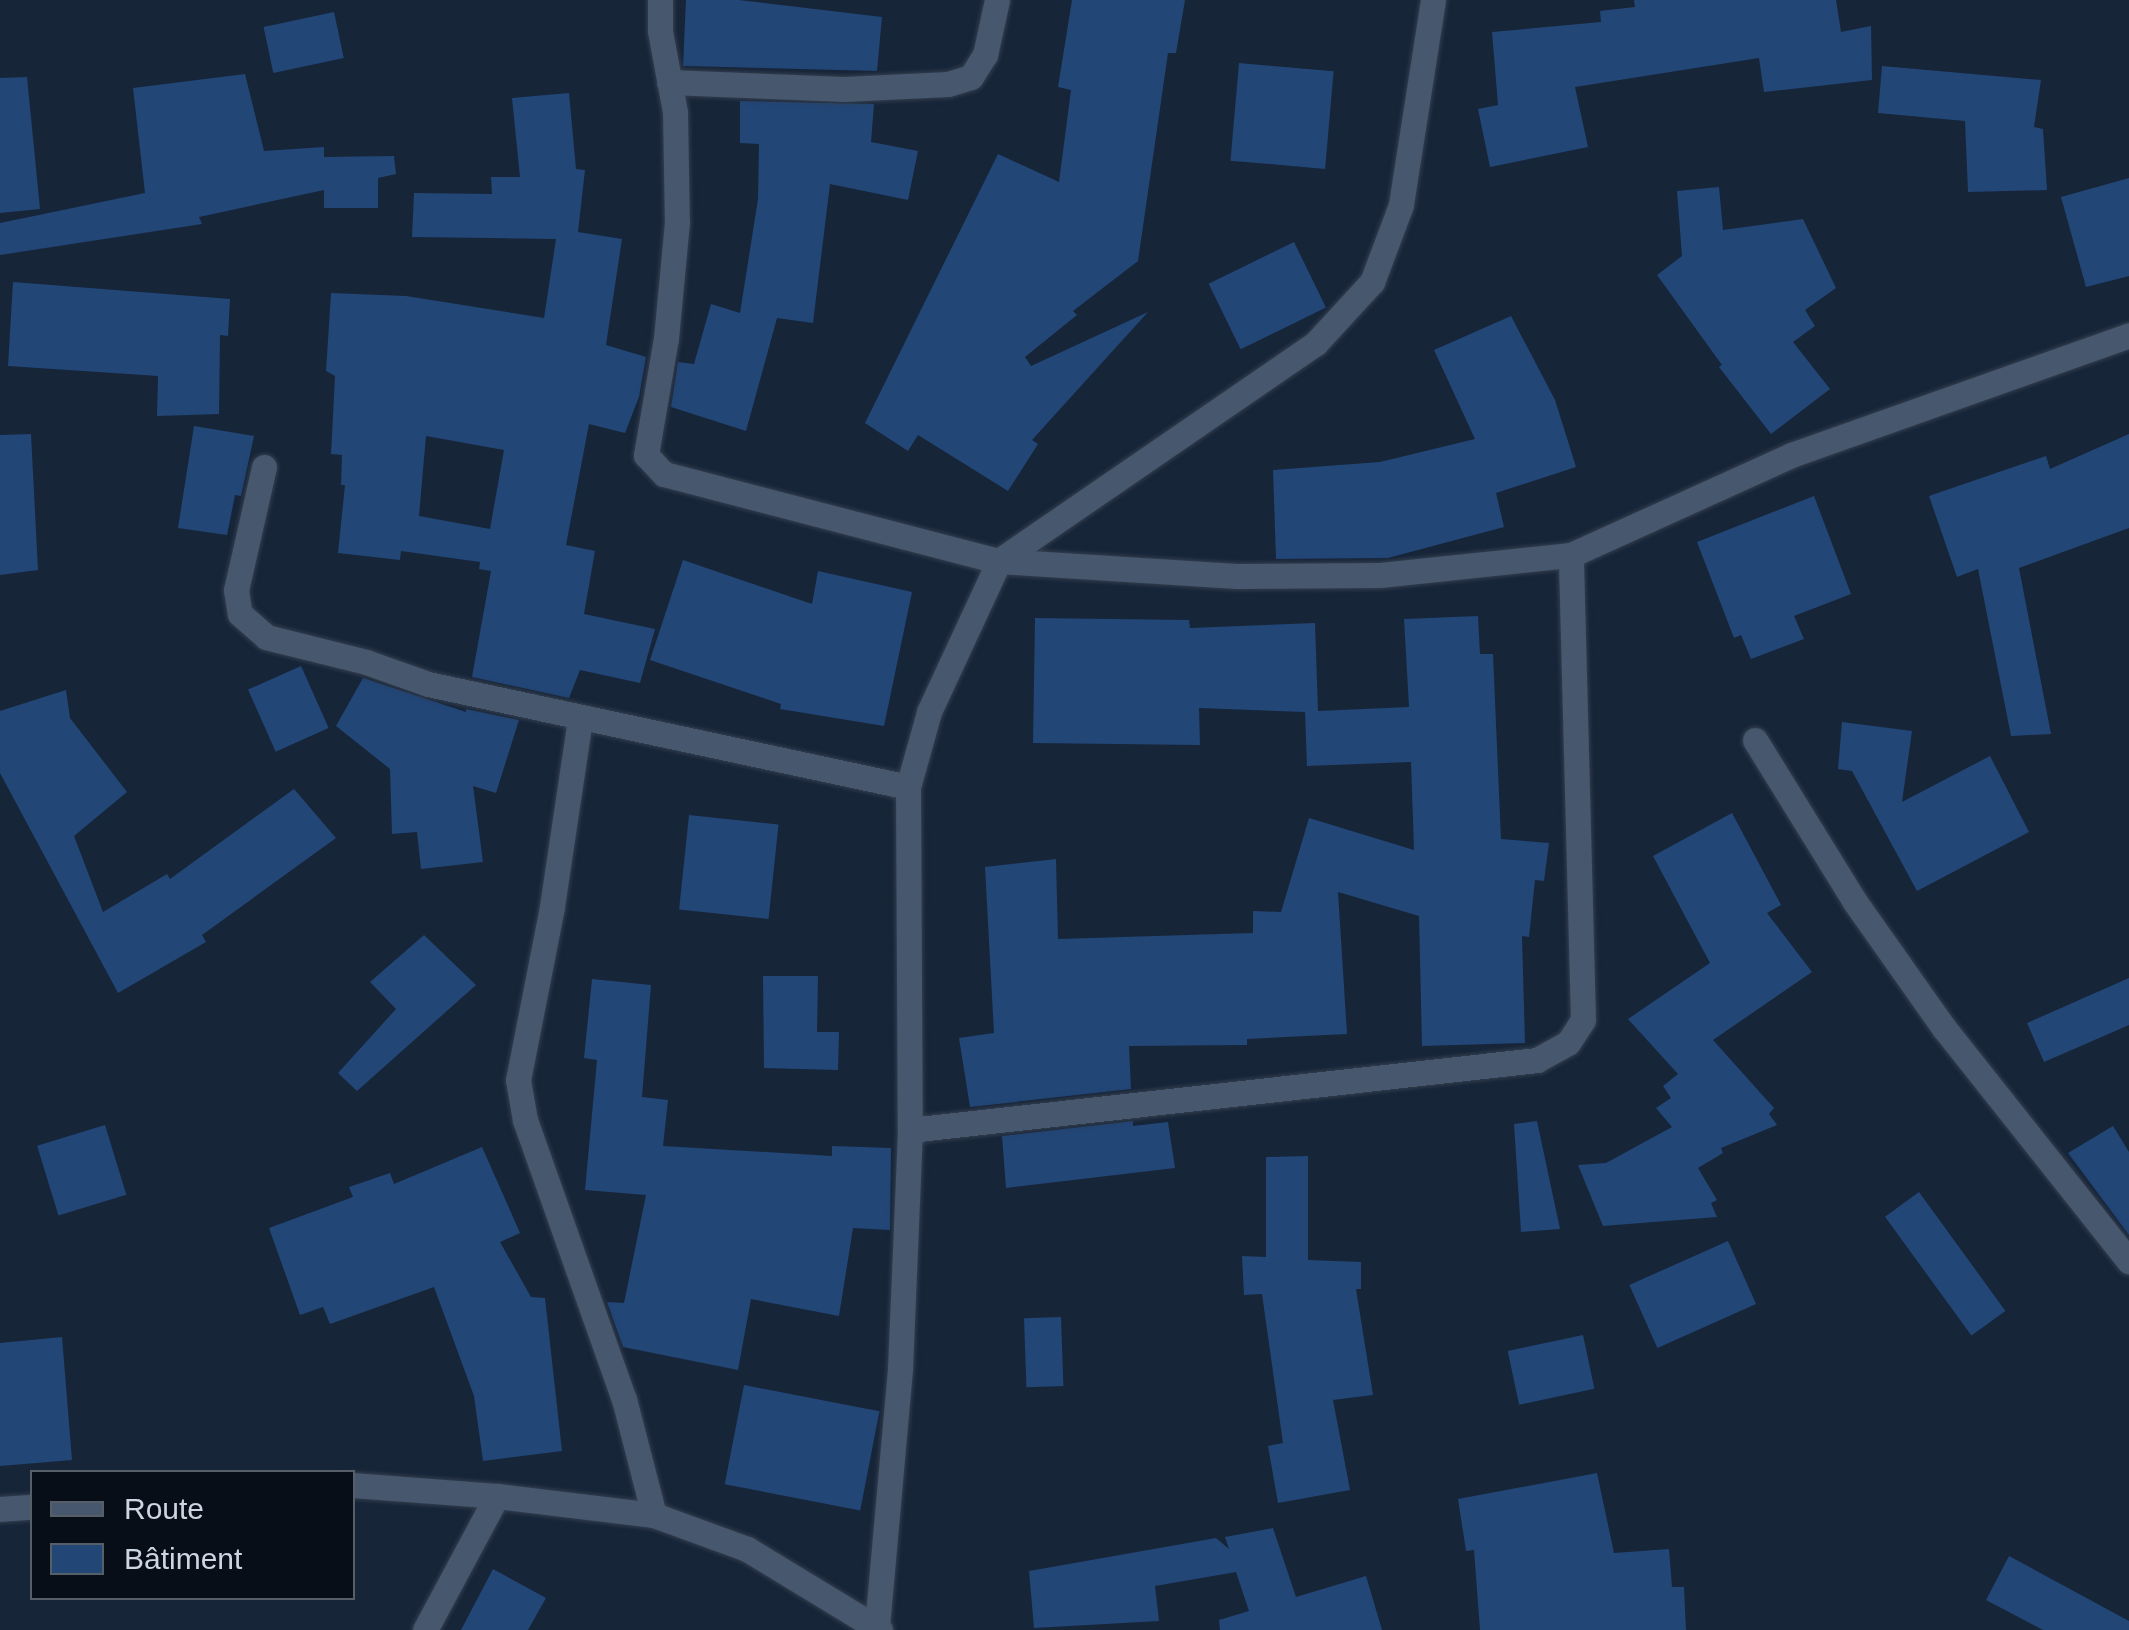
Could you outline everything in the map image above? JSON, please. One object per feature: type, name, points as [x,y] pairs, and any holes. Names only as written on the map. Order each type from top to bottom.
[{"type":"street","points":[[660,0],[660,31],[675,112],[677,222],[666,338],[646,456],[664,474],[999,561],[1237,576],[1362,575],[1570,555],[1792,454],[2129,335]]},
{"type":"street","points":[[670,82],[844,89],[948,84],[972,77],[985,55],[996,0]]},
{"type":"street","points":[[355,1485],[497,1496],[654,1515],[747,1549],[878,1628],[900,1369],[910,1130],[908,787],[930,712],[954,652],[999,561],[1316,343],[1372,282],[1401,205],[1433,0]]},
{"type":"street","points":[[264,467],[236,590],[240,614],[266,638],[366,662],[428,684],[908,787]]},
{"type":"street","points":[[910,1130],[1537,1060],[1568,1044],[1583,1020],[1570,555]]},
{"type":"street","points":[[580,719],[552,907],[518,1080],[525,1120],[624,1399],[654,1515]]},
{"type":"street","points":[[1755,740],[1855,902],[1944,1028],[2129,1261]]},
{"type":"street","points":[[425,1630],[497,1496]]},
{"type":"street","points":[[0,1509],[30,1506]]},
{"type":"building","points":[[686,0],[739,0],[882,17],[877,71],[683,66]]},
{"type":"building","points":[[1072,0],[1185,0],[1176,53],[1168,53],[1138,261],[1073,311],[1077,315],[1025,357],[1031,366],[1148,312],[1032,440],[1038,444],[1008,491],[918,435],[908,451],[865,423],[998,154],[1059,182],[1071,90],[1058,87]]},
{"type":"building","points":[[1634,0],[1836,0],[1841,32],[1871,26],[1872,80],[1764,92],[1759,58],[1575,87],[1588,147],[1490,167],[1478,109],[1498,105],[1492,32],[1601,22],[1600,11],[1635,7]]},
{"type":"building","points":[[334,12],[344,58],[273,73],[264,27]]},
{"type":"building","points":[[1239,63],[1334,71],[1325,169],[1230,161]]},
{"type":"building","points":[[1882,66],[2041,80],[2034,127],[2043,129],[2047,190],[1968,192],[1965,121],[1878,113]]},
{"type":"building","points":[[245,74],[264,151],[324,147],[324,157],[394,156],[396,174],[378,178],[378,208],[324,208],[324,190],[199,217],[202,224],[0,255],[0,223],[145,193],[133,88]]},
{"type":"building","points":[[27,77],[40,209],[0,213],[0,78]]},
{"type":"building","points":[[569,93],[576,169],[585,170],[578,232],[622,239],[606,345],[646,357],[639,397],[625,433],[589,424],[566,545],[595,551],[584,614],[655,629],[640,683],[580,670],[569,698],[472,677],[491,571],[479,569],[480,562],[401,551],[400,560],[338,553],[345,485],[341,485],[342,455],[331,454],[335,376],[326,371],[331,293],[406,296],[544,318],[556,239],[412,237],[414,193],[492,194],[491,177],[520,177],[512,98]],"holes":[[[426,436],[504,450],[490,529],[419,516]]]},
{"type":"building","points":[[740,101],[874,104],[871,142],[918,151],[908,200],[830,184],[813,323],[777,318],[746,431],[671,407],[678,362],[694,364],[711,304],[740,313],[758,199],[759,144],[740,143]]},
{"type":"building","points":[[2129,178],[2129,276],[2086,287],[2061,197]]},
{"type":"building","points":[[1719,187],[1723,230],[1803,219],[1836,288],[1805,310],[1815,326],[1793,342],[1830,389],[1771,434],[1719,367],[1722,365],[1657,275],[1682,256],[1677,191]]},
{"type":"building","points":[[1294,242],[1326,308],[1241,349],[1209,284]]},
{"type":"building","points":[[13,282],[230,299],[228,336],[220,335],[219,414],[157,416],[158,376],[8,366]]},
{"type":"building","points":[[1511,316],[1555,400],[1576,467],[1496,493],[1504,527],[1388,558],[1276,559],[1273,470],[1380,462],[1475,439],[1434,350]]},
{"type":"building","points":[[194,426],[254,436],[241,496],[235,495],[227,535],[178,528]]},
{"type":"building","points":[[31,434],[38,570],[0,575],[0,435]]},
{"type":"building","points":[[2129,434],[2129,528],[2019,568],[2051,734],[2011,736],[1978,569],[1957,577],[1929,496],[2046,456],[2050,469]]},
{"type":"building","points":[[1814,496],[1851,594],[1794,616],[1804,639],[1751,659],[1741,635],[1734,638],[1697,542]]},
{"type":"building","points":[[683,560],[812,604],[818,571],[912,592],[884,726],[780,709],[781,704],[650,660]]},
{"type":"building","points":[[1478,616],[1480,654],[1493,654],[1501,839],[1549,843],[1544,881],[1535,880],[1529,937],[1522,936],[1525,1043],[1422,1046],[1419,916],[1338,892],[1347,1034],[1247,1039],[1247,1045],[1129,1046],[1131,1089],[970,1107],[959,1038],[994,1033],[985,867],[1056,859],[1058,939],[1253,933],[1253,911],[1281,912],[1309,818],[1414,850],[1411,762],[1307,766],[1305,712],[1199,708],[1200,745],[1033,743],[1035,618],[1189,620],[1190,628],[1315,623],[1318,711],[1409,707],[1404,619]]},
{"type":"building","points":[[301,666],[329,728],[276,752],[248,690]]},
{"type":"building","points":[[363,678],[466,712],[519,720],[496,793],[473,786],[483,862],[421,869],[417,832],[392,834],[390,769],[336,726]]},
{"type":"building","points":[[66,690],[70,718],[127,792],[74,836],[103,912],[167,874],[170,879],[294,789],[336,838],[202,935],[206,942],[118,993],[0,773],[0,711]]},
{"type":"building","points":[[1842,722],[1912,731],[1902,802],[1990,756],[2029,832],[1917,891],[1852,771],[1838,769]]},
{"type":"building","points":[[1732,813],[1781,905],[1767,913],[1812,972],[1713,1040],[1774,1108],[1769,1114],[1777,1125],[1721,1148],[1723,1153],[1698,1168],[1717,1200],[1711,1203],[1717,1217],[1603,1226],[1578,1165],[1606,1163],[1672,1127],[1656,1108],[1671,1098],[1663,1086],[1678,1074],[1628,1019],[1710,963],[1653,856]]},
{"type":"building","points":[[689,815],[779,824],[769,919],[679,909]]},
{"type":"building","points":[[424,935],[476,985],[357,1091],[338,1073],[396,1009],[370,982]]},
{"type":"building","points":[[763,976],[818,976],[817,1032],[839,1032],[838,1070],[764,1068]]},
{"type":"building","points":[[2129,978],[2129,1025],[2044,1062],[2027,1023]]},
{"type":"building","points":[[592,979],[651,985],[642,1097],[668,1100],[663,1146],[832,1156],[832,1146],[891,1148],[890,1230],[853,1228],[839,1316],[751,1299],[738,1370],[623,1347],[607,1302],[624,1303],[646,1195],[585,1190],[597,1060],[584,1058]]},
{"type":"building","points":[[1133,1121],[1133,1126],[1168,1122],[1175,1168],[1006,1188],[1002,1136]]},
{"type":"building","points":[[1537,1121],[1560,1229],[1521,1232],[1514,1124]]},
{"type":"building","points":[[105,1125],[126,1195],[58,1216],[37,1146]]},
{"type":"building","points":[[2113,1126],[2129,1152],[2129,1235],[2068,1153]]},
{"type":"building","points":[[482,1147],[520,1233],[500,1242],[531,1297],[545,1298],[562,1451],[483,1461],[474,1396],[434,1287],[330,1324],[323,1307],[300,1315],[269,1228],[353,1197],[349,1187],[390,1173],[394,1184]]},
{"type":"building","points":[[1308,1156],[1308,1260],[1361,1262],[1361,1289],[1356,1289],[1373,1395],[1333,1400],[1350,1490],[1278,1503],[1268,1446],[1283,1443],[1262,1294],[1244,1295],[1242,1256],[1266,1257],[1266,1157]]},
{"type":"building","points":[[1919,1192],[2005,1311],[1971,1336],[1885,1217]]},
{"type":"building","points":[[1728,1241],[1756,1304],[1657,1348],[1629,1285]]},
{"type":"building","points":[[1061,1317],[1063,1386],[1026,1387],[1024,1318]]},
{"type":"building","points":[[1583,1335],[1594,1389],[1519,1405],[1508,1351]]},
{"type":"building","points":[[62,1337],[72,1460],[0,1466],[0,1343]]},
{"type":"building","points":[[744,1385],[879,1411],[860,1510],[725,1484]]},
{"type":"building","points":[[1597,1473],[1614,1553],[1669,1549],[1672,1587],[1684,1587],[1686,1630],[1480,1630],[1474,1550],[1466,1551],[1458,1499]]},
{"type":"building","points":[[1273,1528],[1296,1597],[1366,1576],[1382,1630],[1220,1630],[1219,1620],[1249,1611],[1236,1572],[1155,1586],[1159,1621],[1034,1628],[1029,1571],[1216,1538],[1229,1549],[1225,1537]]},
{"type":"building","points":[[2009,1556],[2129,1621],[2129,1630],[2043,1630],[1986,1600]]},
{"type":"building","points":[[493,1569],[546,1598],[528,1630],[461,1630]]}]
